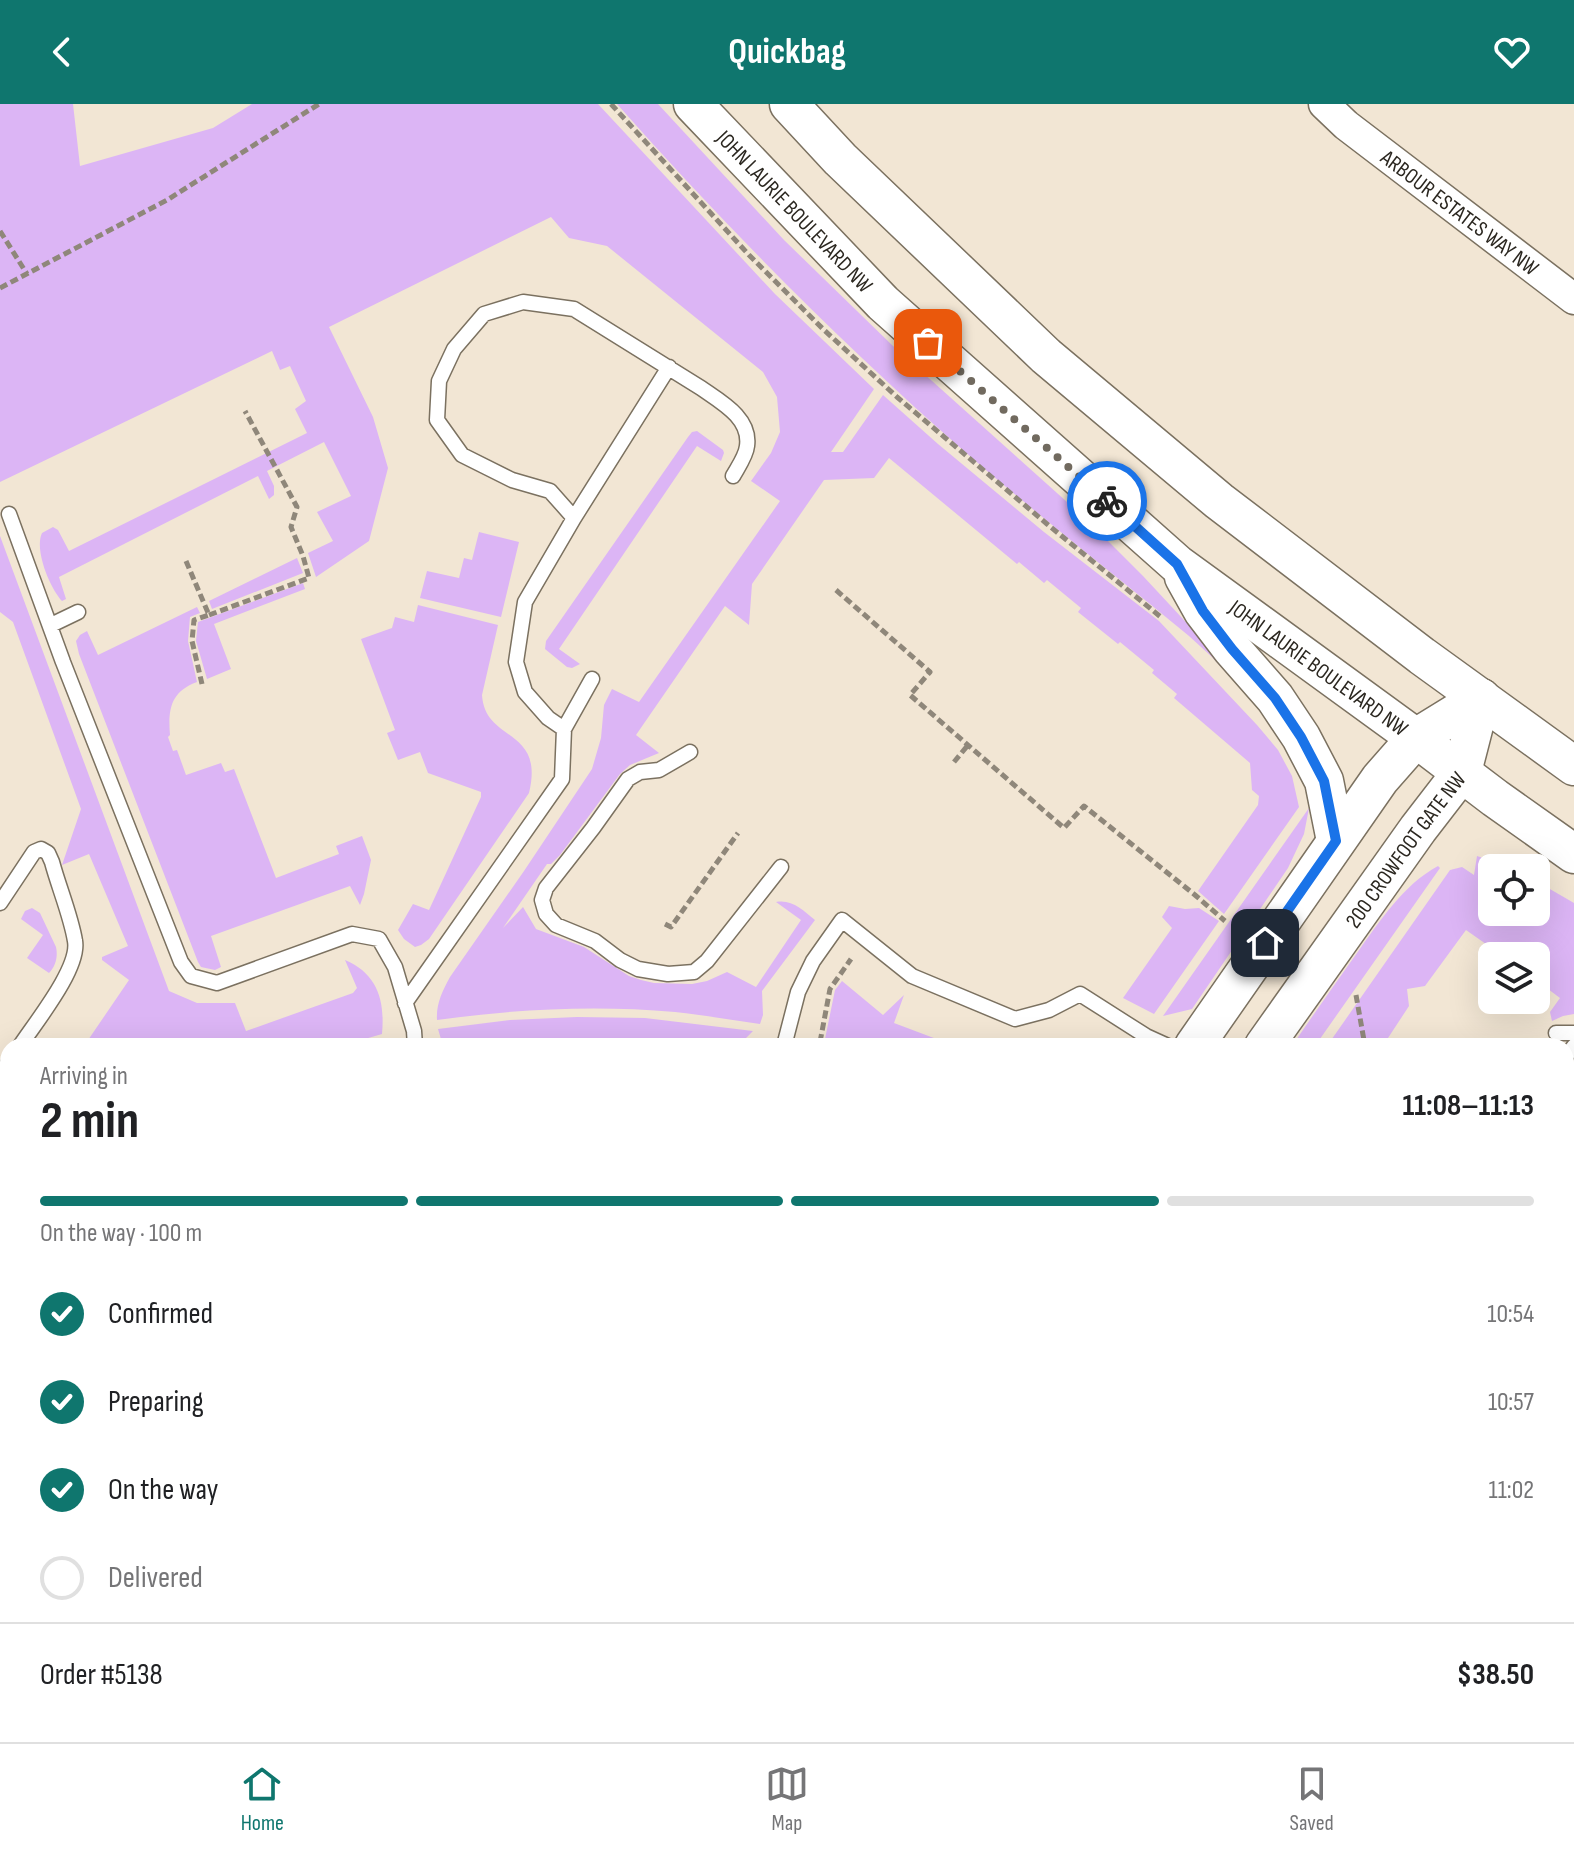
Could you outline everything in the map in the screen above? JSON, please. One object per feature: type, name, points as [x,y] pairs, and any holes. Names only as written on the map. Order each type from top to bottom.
[{"type":"street","name":"JOHN LAURIE BOULEVARD NW","points":[[693,104],[883,303],[1177,564],[1574,854]]},
{"type":"street","points":[[789,104],[840,159],[1046,356],[1219,501],[1422,656],[1574,766]]},
{"type":"street","name":"ARBOUR ESTATES WAY NW","points":[[1324,104],[1354,115],[1574,299]]},
{"type":"street","points":[[1177,564],[1203,611],[1275,698],[1301,737],[1324,781],[1336,841]]},
{"type":"street","points":[[1200,1038],[1380,779],[1416,738],[1481,698]]},
{"type":"street","name":"200 CROWFOOT GATE NW","points":[[1270,1038],[1462,772],[1481,698]]},
{"type":"lane","points":[[574,518],[550,491],[512,480],[462,455],[437,420],[439,381],[454,349],[484,314],[523,302],[574,309],[669,367],[722,402],[741,419],[747,435],[747,449],[733,476]]},
{"type":"lane","points":[[564,729],[548,718],[525,692],[516,662],[525,602],[669,367]]},
{"type":"lane","points":[[9,514],[63,662],[181,962],[191,976],[217,983],[352,934],[379,939],[395,967],[414,1038]]},
{"type":"lane","points":[[51,625],[78,612]]},
{"type":"lane","points":[[405,1003],[562,779],[564,729],[592,679]]},
{"type":"lane","points":[[690,752],[659,770],[640,772],[628,779],[546,888],[542,900],[546,914],[556,925],[595,941],[638,969],[668,974],[694,972],[707,961],[781,867]]},
{"type":"lane","points":[[0,903],[34,852],[41,849],[48,853],[76,944],[74,959],[66,976],[25,1038]]},
{"type":"lane","points":[[786,1038],[798,992],[813,961],[842,920],[912,976],[1015,1019],[1049,1010],[1080,994],[1150,1038]]},
{"type":"lane","points":[[1556,1033],[1574,1033]]},
{"type":"path","points":[[0,288],[167,200],[319,104]]},
{"type":"path","points":[[611,104],[749,255],[823,329],[897,397],[1172,625]]},
{"type":"path","points":[[0,231],[27,274]]},
{"type":"path","points":[[202,684],[192,641],[194,620],[309,578],[291,527],[297,507],[245,411]]},
{"type":"path","points":[[186,561],[209,615]]},
{"type":"path","points":[[836,590],[930,672],[910,695],[1064,828],[1084,806],[1225,921]]},
{"type":"path","points":[[954,762],[968,745]]},
{"type":"path","points":[[665,924],[671,927],[738,833]]},
{"type":"path","points":[[821,1038],[830,989],[865,940]]},
{"type":"path","points":[[1356,995],[1364,1038]]},
{"type":"shaded area","points":[[0,104],[73,104],[80,166],[213,128],[252,104],[598,104],[775,294],[874,389],[831,452],[843,452],[883,395],[1044,532],[1159,621],[1278,750],[1292,776],[1299,807],[1224,914],[1198,891],[1258,805],[1259,796],[1252,790],[1250,763],[1174,698],[1177,694],[1152,673],[1154,670],[1078,612],[1081,608],[1047,580],[1044,583],[1019,562],[1017,564],[889,458],[874,478],[824,480],[752,584],[749,625],[725,606],[636,735],[659,753],[630,765],[620,774],[560,855],[547,864],[503,928],[523,907],[536,929],[584,947],[629,976],[654,983],[692,984],[727,972],[756,987],[801,920],[776,902],[792,904],[815,920],[762,991],[763,1015],[760,1024],[675,1012],[615,1009],[526,1011],[437,1020],[440,998],[450,977],[592,769],[601,738],[604,705],[612,689],[639,702],[780,501],[751,481],[771,453],[780,432],[777,397],[763,372],[607,246],[569,238],[551,217],[329,327],[373,417],[388,468],[369,541],[316,577],[308,553],[333,541],[317,512],[351,496],[324,442],[267,471],[274,486],[274,495],[269,499],[258,476],[59,577],[66,599],[62,601],[44,568],[40,549],[42,533],[53,527],[58,530],[69,551],[307,433],[295,409],[306,401],[290,366],[280,370],[272,351],[0,482]]},
{"type":"shaded area","points":[[617,104],[658,104],[784,240],[893,346],[1086,519],[1143,576],[1223,662],[1282,735],[1189,636],[992,475],[873,369],[742,239]]},
{"type":"shaded area","points":[[697,431],[723,450],[721,461],[697,446],[559,649],[580,664],[567,667],[545,649],[546,641],[688,437]]},
{"type":"shaded area","points":[[479,532],[519,542],[501,617],[420,598],[427,571],[459,578],[464,558],[472,560]]},
{"type":"shaded area","points":[[0,536],[169,991],[197,1003],[235,1003],[246,1031],[353,993],[357,988],[345,960],[365,973],[377,990],[382,1010],[382,1034],[368,1038],[89,1038],[129,980],[102,957],[128,946],[89,854],[62,865],[81,809],[13,622],[0,612]]},
{"type":"shaded area","points":[[297,558],[303,573],[212,609],[209,601]]},
{"type":"shaded area","points":[[303,583],[305,589],[214,624],[231,669],[207,679],[196,641],[198,622]]},
{"type":"shaded area","points":[[418,605],[498,625],[482,695],[493,721],[522,746],[529,757],[532,772],[529,793],[429,939],[415,947],[398,930],[413,904],[429,910],[481,797],[481,792],[428,773],[420,752],[398,760],[387,733],[395,730],[361,639],[392,628],[395,617],[414,622]]},
{"type":"shaded area","points":[[197,607],[200,613],[190,617],[188,641],[197,682],[176,697],[168,737],[173,751],[177,750],[186,775],[221,763],[225,772],[234,769],[276,878],[339,854],[336,846],[362,836],[371,860],[360,905],[350,886],[211,936],[221,967],[215,970],[201,967],[198,962],[76,641],[87,631],[98,655]]},
{"type":"shaded area","points":[[1309,808],[1304,834],[1288,868],[1192,1009],[1163,1016]]},
{"type":"shaded area","points":[[1478,856],[1478,926],[1550,926],[1550,889],[1574,903],[1574,1014],[1552,1021],[1550,1012],[1560,998],[1550,990],[1550,942],[1483,942],[1466,930],[1425,986],[1407,989],[1409,1006],[1388,1038],[1333,1038],[1450,870],[1462,867],[1474,875]]},
{"type":"shaded area","points":[[1438,866],[1440,868],[1321,1038],[1298,1038],[1393,905],[1425,874]]},
{"type":"shaded area","points":[[1169,906],[1199,908],[1219,921],[1154,1014],[1123,998],[1172,928],[1162,917]]},
{"type":"shaded area","points":[[32,908],[40,913],[56,947],[56,961],[49,973],[27,958],[43,935],[21,919],[25,911]]},
{"type":"shaded area","points":[[842,981],[883,1015],[904,995],[894,1023],[934,1038],[825,1038],[835,990]]},
{"type":"shaded area","points":[[645,1018],[753,1031],[746,1038],[441,1038],[438,1029],[510,1020]]},
{"type":"way so far","points":[[928,343],[1107,501]]},
{"type":"route","points":[[1107,501],[1177,564],[1203,611],[1275,698],[1301,737],[1324,781],[1336,841],[1265,943]]}]
